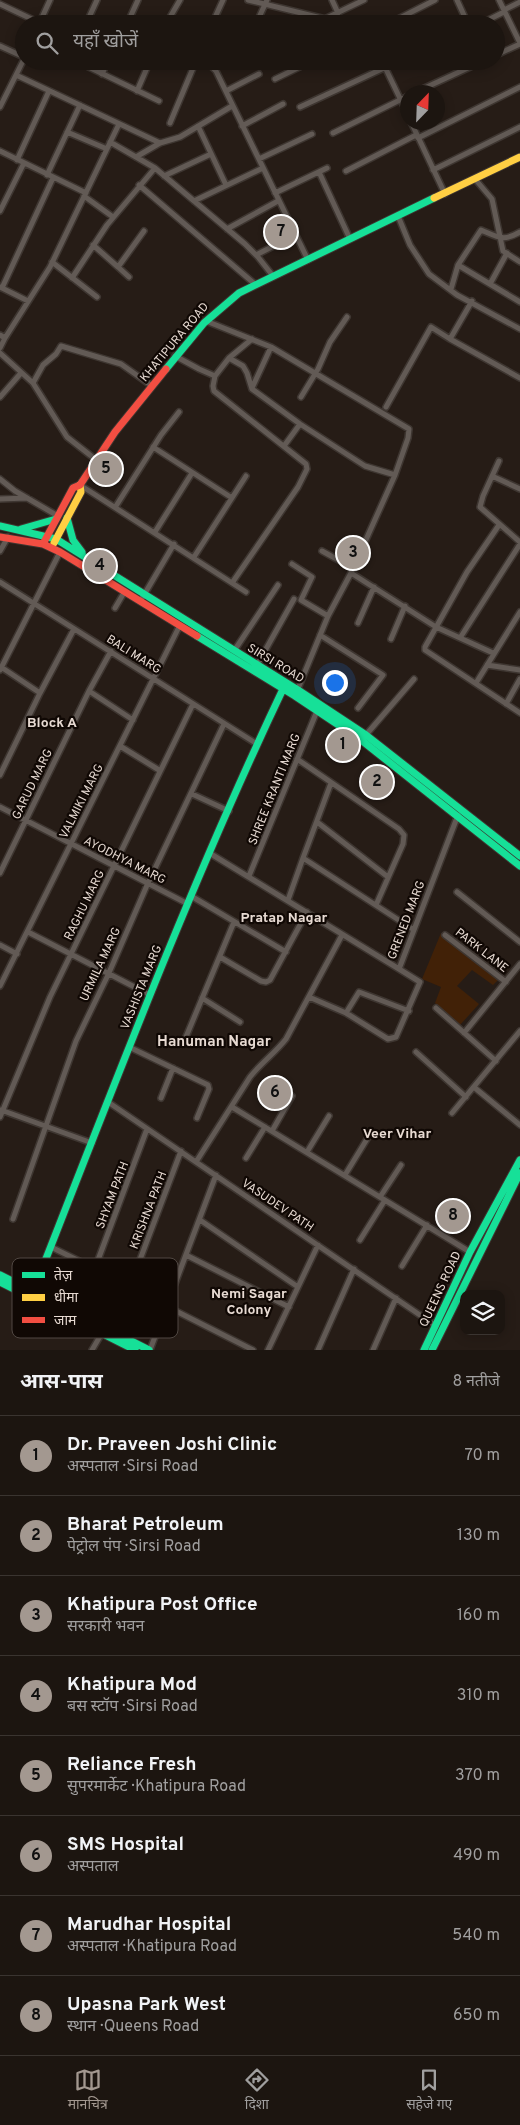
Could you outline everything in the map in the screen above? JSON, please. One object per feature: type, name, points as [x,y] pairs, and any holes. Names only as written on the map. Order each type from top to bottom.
[{"type":"street","points":[[43,15],[50,0]]},
{"type":"street","points":[[90,15],[97,0]]},
{"type":"street","points":[[131,15],[138,0]]},
{"type":"street","points":[[171,15],[180,0]]},
{"type":"street","points":[[217,15],[223,0]]},
{"type":"street","points":[[248,0],[266,2],[315,15]]},
{"type":"street","points":[[332,0],[338,12]]},
{"type":"street","points":[[332,15],[364,0]]},
{"type":"street","points":[[406,15],[435,0]]},
{"type":"street","points":[[456,0],[464,15]]},
{"type":"street","points":[[499,0],[520,43],[505,50]]},
{"type":"street","points":[[260,15],[266,2]]},
{"type":"street","points":[[497,15],[520,2]]},
{"type":"street","points":[[0,4],[23,15]]},
{"type":"street","points":[[0,46],[15,54]]},
{"type":"street","points":[[0,107],[18,70]]},
{"type":"street","points":[[94,70],[158,101]]},
{"type":"street","points":[[102,74],[104,70]]},
{"type":"street","points":[[137,91],[146,70]]},
{"type":"street","points":[[170,123],[192,70]]},
{"type":"street","points":[[215,70],[308,260]]},
{"type":"street","points":[[275,79],[294,70]]},
{"type":"street","points":[[300,107],[381,70]]},
{"type":"street","points":[[386,70],[400,97]]},
{"type":"street","points":[[431,85],[464,70]]},
{"type":"street","points":[[226,92],[259,74]]},
{"type":"street","points":[[16,75],[160,143]]},
{"type":"street","points":[[346,171],[520,87]]},
{"type":"street","points":[[0,88],[8,92]]},
{"type":"street","points":[[17,160],[49,90]]},
{"type":"street","points":[[333,133],[400,100]]},
{"type":"street","points":[[242,126],[283,104]]},
{"type":"street","points":[[47,175],[80,106]]},
{"type":"street","points":[[136,156],[160,143],[180,136],[232,106]]},
{"type":"street","points":[[0,348],[3,337],[52,262],[119,124]]},
{"type":"street","points":[[198,126],[226,185]]},
{"type":"street","points":[[433,170],[520,128]]},
{"type":"street","points":[[414,130],[444,194]]},
{"type":"street","points":[[68,132],[108,149]]},
{"type":"street","points":[[259,159],[312,134]]},
{"type":"street","points":[[110,142],[136,156],[164,176],[256,254],[273,276]]},
{"type":"street","points":[[0,151],[85,194],[113,217]]},
{"type":"street","points":[[164,176],[211,154]]},
{"type":"street","name":"KHATIPURA ROAD","points":[[43,544],[73,488],[80,485],[95,459],[175,356],[219,307],[239,293],[273,276],[520,157]]},
{"type":"street","points":[[0,211],[24,163]]},
{"type":"street","points":[[72,278],[113,217],[154,168]]},
{"type":"street","points":[[194,201],[263,168]]},
{"type":"street","points":[[275,193],[327,168]]},
{"type":"street","points":[[319,172],[350,239]]},
{"type":"street","points":[[28,301],[1,287],[54,178]]},
{"type":"street","points":[[475,179],[492,199],[502,238],[503,251],[520,262]]},
{"type":"street","points":[[140,184],[256,285]]},
{"type":"street","points":[[227,229],[278,201]]},
{"type":"street","points":[[398,216],[406,237],[429,274],[457,295],[472,301],[520,329]]},
{"type":"street","points":[[451,289],[458,265],[481,230],[502,238],[510,238],[520,232]]},
{"type":"street","points":[[118,266],[144,231]]},
{"type":"street","points":[[256,254],[295,235]]},
{"type":"street","points":[[93,246],[129,277]]},
{"type":"street","points":[[490,284],[507,253]]},
{"type":"street","points":[[52,262],[97,297]]},
{"type":"street","points":[[458,265],[520,302]]},
{"type":"street","points":[[450,339],[472,301]]},
{"type":"street","points":[[301,397],[330,342],[347,317]]},
{"type":"street","points":[[206,321],[271,347],[409,429],[408,438],[395,475],[352,571],[328,616],[297,693]]},
{"type":"street","points":[[386,406],[431,327],[520,378]]},
{"type":"street","points":[[232,583],[298,487],[307,468],[306,464],[214,391],[215,376],[229,358],[252,339]]},
{"type":"street","points":[[33,383],[43,365],[56,354],[60,346],[121,364],[152,386]]},
{"type":"street","points":[[252,389],[271,347]]},
{"type":"street","points":[[0,353],[33,383],[66,437],[95,459]]},
{"type":"street","points":[[175,356],[199,370],[215,376]]},
{"type":"street","points":[[229,358],[243,366],[252,389],[300,424],[365,466],[395,475]]},
{"type":"street","points":[[0,397],[21,373]]},
{"type":"street","points":[[116,506],[153,447],[179,412]]},
{"type":"street","points":[[284,446],[300,424]]},
{"type":"street","points":[[153,447],[232,498]]},
{"type":"street","points":[[460,638],[520,543],[480,507],[499,461]]},
{"type":"street","points":[[154,532],[192,473]]},
{"type":"street","points":[[194,557],[246,476]]},
{"type":"street","points":[[492,476],[520,489]]},
{"type":"street","points":[[0,479],[57,518]]},
{"type":"street","points":[[80,485],[116,506],[246,592]]},
{"type":"street","points":[[52,548],[81,492],[80,485]]},
{"type":"street","points":[[0,499],[28,498]]},
{"type":"street","points":[[21,529],[57,518]]},
{"type":"street","points":[[67,518],[73,540],[86,558]]},
{"type":"street","points":[[499,524],[468,572],[425,647],[427,653],[476,683],[520,714]]},
{"type":"street","name":"SIRSI ROAD","points":[[0,526],[21,529],[56,539],[143,597],[180,625],[283,689],[297,693],[317,711],[363,738],[520,866]]},
{"type":"street","points":[[0,551],[4,537]]},
{"type":"street","name":"SIRSI ROAD","points":[[4,537],[43,544],[60,552],[125,591],[143,597],[257,665],[363,738],[520,856]]},
{"type":"street","points":[[143,597],[174,544]]},
{"type":"street","points":[[40,693],[1,669],[60,552]]},
{"type":"street","points":[[322,552],[436,627],[493,653]]},
{"type":"street","points":[[292,564],[312,577],[301,600],[303,603],[328,616]]},
{"type":"street","name":"BALI MARG","points":[[0,582],[257,744]]},
{"type":"street","points":[[234,651],[278,585]]},
{"type":"street","points":[[358,623],[374,587]]},
{"type":"street","points":[[115,608],[125,591]]},
{"type":"street","points":[[257,665],[294,599]]},
{"type":"street","points":[[391,639],[405,606]]},
{"type":"street","points":[[476,683],[493,653],[520,613]]},
{"type":"street","name":"VALMIKI MARG","points":[[0,986],[180,625]]},
{"type":"street","points":[[0,775],[74,629]]},
{"type":"street","points":[[320,635],[382,672],[383,675],[358,708]]},
{"type":"street","points":[[98,644],[101,638]]},
{"type":"street","name":"GARUD MARG","points":[[0,873],[89,691],[111,651]]},
{"type":"street","points":[[487,665],[520,670]]},
{"type":"street","points":[[363,738],[414,679]]},
{"type":"street","points":[[506,704],[520,679]]},
{"type":"street","name":"VASHISTA MARG","points":[[47,1258],[150,995],[257,744],[283,689]]},
{"type":"street","points":[[89,691],[133,720]]},
{"type":"street","name":"RAGHU MARG","points":[[0,1118],[1,1111],[39,1021],[159,770],[193,704]]},
{"type":"street","name":"SHREE KRANTI MARG","points":[[249,876],[317,711]]},
{"type":"street","name":"URMILA MARG","points":[[13,1219],[76,1041],[224,724]]},
{"type":"street","points":[[120,746],[159,770]]},
{"type":"street","points":[[297,759],[399,829],[404,835],[403,844],[376,905]]},
{"type":"street","points":[[288,900],[331,783]]},
{"type":"street","points":[[192,794],[229,812]]},
{"type":"street","name":"AYODHYA MARG","points":[[0,807],[148,884],[190,900],[234,922],[286,952]]},
{"type":"street","name":"GRENED MARG","points":[[211,854],[399,968],[458,816]]},
{"type":"street","points":[[317,822],[388,877]]},
{"type":"street","points":[[303,858],[414,930]]},
{"type":"street","points":[[456,892],[520,942]]},
{"type":"street","points":[[220,957],[261,981],[266,982],[270,980],[307,912]]},
{"type":"street","points":[[183,1044],[234,922]]},
{"type":"street","points":[[28,932],[108,975],[150,995]]},
{"type":"street","points":[[196,1162],[258,1066],[276,1051],[286,1039],[342,935]]},
{"type":"street","name":"PARK LANE","points":[[445,935],[506,982]]},
{"type":"street","points":[[0,945],[17,954]]},
{"type":"street","points":[[464,1032],[520,964]]},
{"type":"street","points":[[309,997],[346,1013],[388,1039],[393,1039],[396,1037],[420,982],[399,968]]},
{"type":"street","points":[[346,1013],[359,992],[408,1011]]},
{"type":"street","points":[[202,998],[240,1022]]},
{"type":"street","points":[[436,1008],[496,1061]]},
{"type":"street","points":[[452,1114],[520,1031]]},
{"type":"street","points":[[129,1047],[208,1085],[209,1089],[198,1118]]},
{"type":"street","points":[[416,1052],[466,1097]]},
{"type":"street","points":[[161,1098],[173,1068]]},
{"type":"street","points":[[475,1088],[520,1126]]},
{"type":"street","points":[[272,1131],[292,1096]]},
{"type":"street","name":"VASUDEV PATH","points":[[108,1102],[436,1326]]},
{"type":"street","points":[[232,1107],[470,1252]]},
{"type":"street","points":[[1,1111],[92,1143]]},
{"type":"street","points":[[307,1152],[329,1116]]},
{"type":"street","points":[[246,1158],[265,1127]]},
{"type":"street","name":"SHYAM PATH","points":[[99,1258],[147,1129]]},
{"type":"street","points":[[345,1175],[367,1139]]},
{"type":"street","name":"KRISHNA PATH","points":[[141,1258],[181,1151]]},
{"type":"street","name":"QUEENS ROAD","points":[[424,1350],[470,1252],[520,1160]]},
{"type":"street","points":[[360,1240],[401,1166]]},
{"type":"street","name":"QUEENS ROAD","points":[[432,1350],[520,1173]]},
{"type":"street","points":[[178,1275],[216,1175]]},
{"type":"street","points":[[200,1220],[298,1286]]},
{"type":"street","points":[[402,1266],[427,1225]]},
{"type":"street","points":[[268,1350],[318,1245]]},
{"type":"street","points":[[51,1247],[74,1258]]},
{"type":"street","points":[[186,1255],[289,1307]]},
{"type":"street","points":[[318,1350],[354,1270]]},
{"type":"street","points":[[0,1275],[12,1282]]},
{"type":"street","points":[[0,1282],[12,1286]]},
{"type":"street","points":[[373,1350],[396,1298]]},
{"type":"street","points":[[178,1312],[253,1350]]},
{"type":"street","points":[[92,1350],[99,1338]]},
{"type":"street","points":[[116,1338],[135,1350]]},
{"type":"street","points":[[127,1338],[150,1350],[154,1338]]},
{"type":"shaded area","points":[[441,933],[499,979],[493,985],[472,970],[457,986],[479,1004],[460,1025],[435,1003],[441,987],[422,979]]},
{"type":"traffic: fast","points":[[166,369],[204,323],[239,293],[434,198]]},
{"type":"traffic: fast","points":[[67,518],[73,540],[82,552]]},
{"type":"traffic: fast","points":[[21,529],[56,519]]},
{"type":"traffic: fast","points":[[0,526],[56,539],[298,690],[366,735],[520,856]]},
{"type":"traffic: fast","points":[[197,636],[295,696],[361,740],[520,866]]},
{"type":"traffic: fast","points":[[46,1258],[183,915],[248,764],[283,689]]},
{"type":"traffic: fast","points":[[424,1350],[470,1252],[520,1160]]},
{"type":"traffic: fast","points":[[432,1350],[520,1173]]},
{"type":"traffic: fast","points":[[0,1275],[12,1281]]},
{"type":"traffic: fast","points":[[0,1282],[12,1288]]},
{"type":"traffic: fast","points":[[111,1338],[135,1350]]},
{"type":"traffic: fast","points":[[125,1338],[149,1350]]},
{"type":"traffic: slow","points":[[434,198],[520,157]]},
{"type":"traffic: slow","points":[[54,543],[81,492],[80,485]]},
{"type":"traffic: jam","points":[[43,544],[73,488],[80,485],[115,432],[166,369]]},
{"type":"traffic: jam","points":[[0,537],[43,544],[60,552],[197,636]]},
{"type":"place","name":"Marudhar Hospital","points":[[281,232]]},
{"type":"place","name":"Reliance Fresh","points":[[106,469]]},
{"type":"place","name":"Khatipura Post Office","points":[[353,553]]},
{"type":"place","name":"Khatipura Mod","points":[[100,566]]},
{"type":"place","name":"Dr. Praveen Joshi Clinic","points":[[343,745]]},
{"type":"place","name":"Bharat Petroleum","points":[[377,782]]},
{"type":"place","name":"SMS Hospital","points":[[275,1093]]},
{"type":"place","name":"Upasna Park West","points":[[453,1216]]},
{"type":"district","name":"Block A","points":[[52,722]]},
{"type":"district","name":"Pratap Nagar","points":[[284,917]]},
{"type":"district","name":"Hanuman Nagar","points":[[214,1041]]},
{"type":"district","name":"Veer Vihar","points":[[397,1133]]},
{"type":"district","name":"Nemi Sagar Colony","points":[[249,1302]]}]
